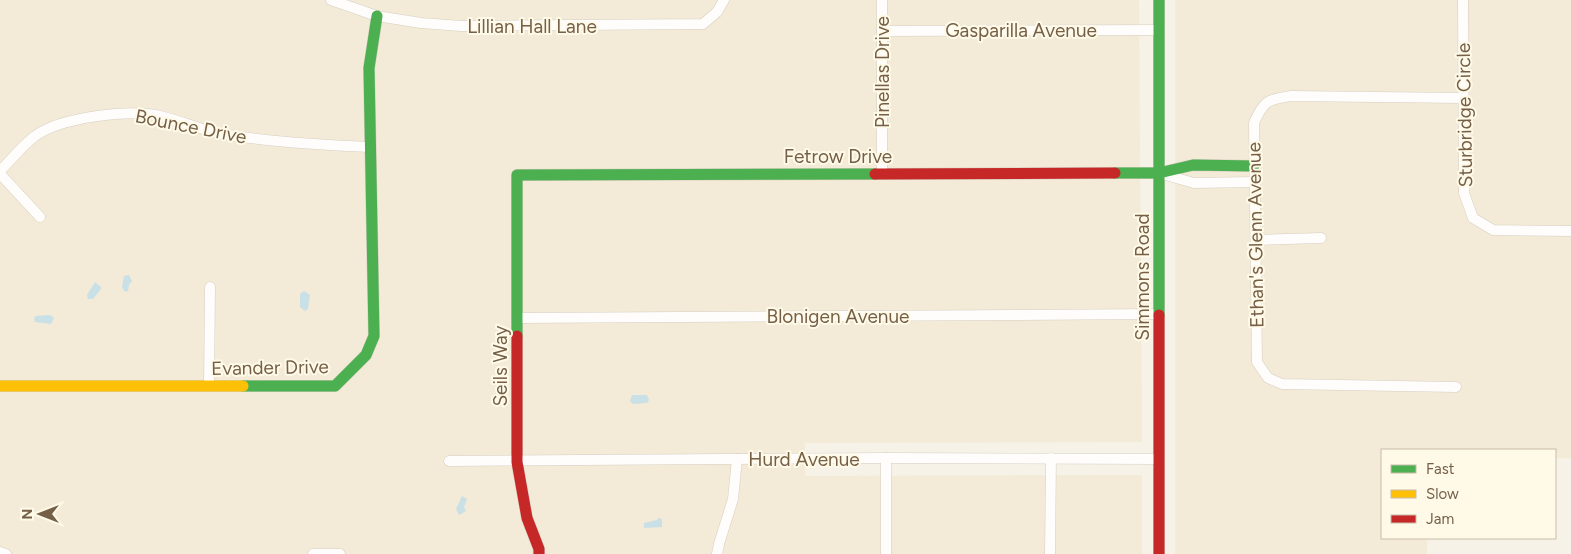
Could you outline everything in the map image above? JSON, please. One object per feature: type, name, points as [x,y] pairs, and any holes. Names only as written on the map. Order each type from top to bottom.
[{"type":"street","name":"Lillian Hall Lane","points":[[331,0],[377,16],[422,23],[461,26],[703,24],[717,12],[724,0]]},
{"type":"street","name":"Pinellas Drive","points":[[882,0],[882,174]]},
{"type":"street","name":"Simmons Road","points":[[1159,0],[1159,554]]},
{"type":"street","name":"Sturbridge Circle","points":[[1463,0],[1464,193],[1473,218],[1493,230],[1571,231]]},
{"type":"street","name":"Evander Drive","points":[[0,386],[335,386],[366,355],[374,336],[369,68],[377,16]]},
{"type":"street","name":"Gasparilla Avenue","points":[[882,31],[1159,30]]},
{"type":"street","name":"Ethan's Glenn Avenue","points":[[1456,387],[1282,384],[1268,378],[1257,362],[1254,123],[1260,108],[1273,98],[1291,96],[1463,98]]},
{"type":"street","name":"Bounce Drive","points":[[0,172],[36,136],[61,124],[98,116],[130,113],[159,116],[220,133],[280,142],[370,147]]},
{"type":"street","name":"Fetrow Drive","points":[[517,174],[1159,173],[1194,165],[1254,166]]},
{"type":"street","points":[[0,172],[40,217]]},
{"type":"street","points":[[1159,173],[1194,183],[1255,182]]},
{"type":"street","name":"Seils Way","points":[[517,174],[517,462],[527,518],[539,549],[539,554]]},
{"type":"street","points":[[1256,240],[1321,238]]},
{"type":"street","points":[[209,386],[210,287]]},
{"type":"street","name":"Blonigen Avenue","points":[[517,318],[1159,314]]},
{"type":"street","points":[[886,458],[886,554]]},
{"type":"street","name":"Hurd Avenue","points":[[449,461],[886,458],[1159,459]]},
{"type":"street","points":[[1050,458],[1050,554]]},
{"type":"street","points":[[718,554],[719,544],[734,500],[737,459]]},
{"type":"street","points":[[0,552],[6,554]]},
{"type":"street","points":[[313,554],[340,554]]},
{"type":"shaded area","points":[[0,0],[1139,0],[1142,442],[805,443],[805,476],[1142,475],[1142,554],[0,554]]},
{"type":"shaded area","points":[[1175,0],[1571,0],[1571,458],[1556,458],[1556,449],[1381,449],[1381,539],[1427,539],[1427,554],[1175,554]]},
{"type":"water","points":[[129,275],[132,281],[128,291],[125,292],[122,287],[124,276]]},
{"type":"water","points":[[95,282],[101,289],[93,299],[88,299],[87,295]]},
{"type":"water","points":[[304,291],[310,295],[308,309],[305,311],[300,307],[300,294]]},
{"type":"water","points":[[50,315],[54,318],[51,324],[35,322],[34,318],[36,316]]},
{"type":"water","points":[[632,395],[647,395],[649,400],[647,403],[633,404],[630,401]]},
{"type":"water","points":[[462,496],[467,499],[464,507],[466,511],[459,515],[456,509]]},
{"type":"water","points":[[658,518],[662,519],[662,527],[644,528],[644,523],[657,520]]},
{"type":"traffic: fast","points":[[1159,0],[1159,315]]},
{"type":"traffic: fast","points":[[243,386],[335,386],[366,355],[374,336],[369,68],[377,16]]},
{"type":"traffic: fast","points":[[1115,173],[1159,173],[1193,165],[1254,166]]},
{"type":"traffic: fast","points":[[517,336],[517,175],[875,174]]},
{"type":"traffic: slow","points":[[0,386],[243,386]]},
{"type":"traffic: jam","points":[[875,174],[1115,173]]},
{"type":"traffic: jam","points":[[1159,315],[1159,554]]},
{"type":"traffic: jam","points":[[517,336],[517,462],[527,518],[539,549],[539,554]]}]
